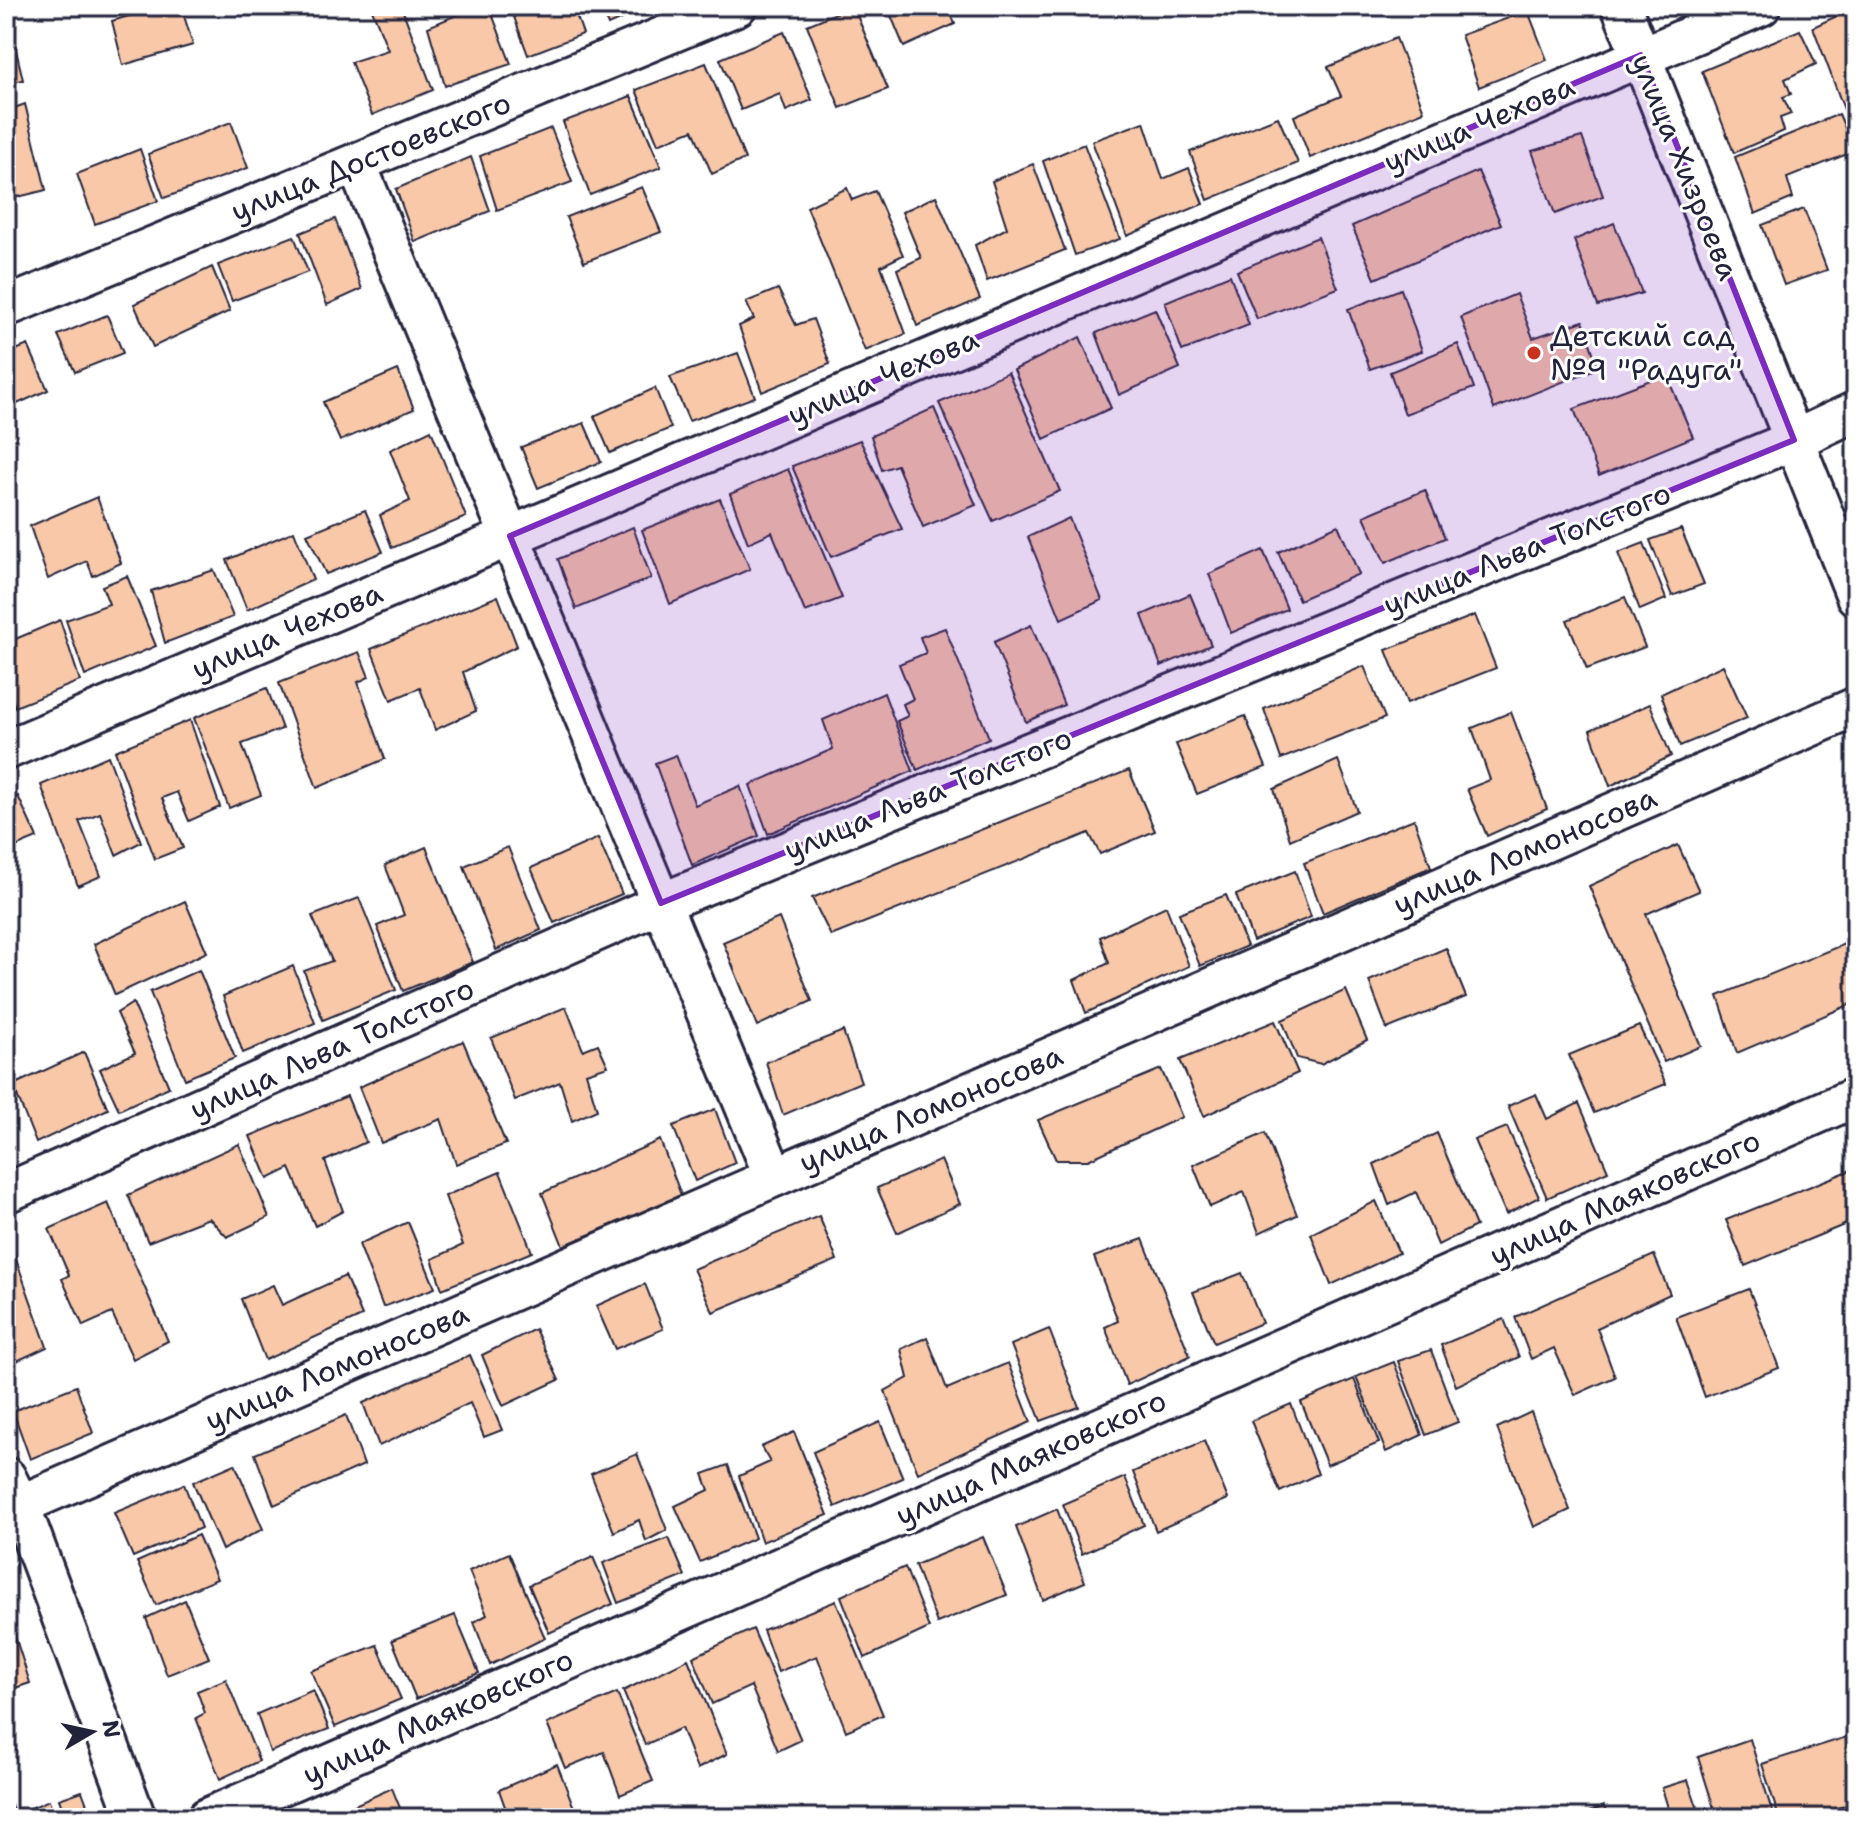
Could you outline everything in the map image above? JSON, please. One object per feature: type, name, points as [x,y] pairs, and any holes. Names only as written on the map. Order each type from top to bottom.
[{"type":"street","name":"улица Достоевского","points":[[6,307],[737,6]]},
{"type":"street","name":"улица Хизроева","points":[[1621,6],[1856,596]]},
{"type":"street","name":"улица Чехова","points":[[6,750],[1761,6]]},
{"type":"street","points":[[356,163],[774,1177]]},
{"type":"street","name":"улица Льва Толстого","points":[[6,1193],[661,903],[1794,440],[1856,411]]},
{"type":"street","name":"улица Ломоносова","points":[[11,1498],[774,1177],[1856,707]]},
{"type":"street","name":"улица Маяковского","points":[[207,1818],[1856,1097]]},
{"type":"street","points":[[11,1498],[136,1818]]},
{"type":"highlighted area","points":[[1641,55],[1794,440],[661,903],[510,536]]},
{"type":"building","points":[[162,6],[181,6],[193,45],[123,65],[112,21]]},
{"type":"building","points":[[373,6],[401,6],[433,90],[372,115],[351,62],[388,50]]},
{"type":"building","points":[[478,6],[489,6],[511,64],[445,86],[428,27]]},
{"type":"building","points":[[510,6],[573,6],[583,34],[528,55]]},
{"type":"building","points":[[600,6],[651,6],[608,25]]},
{"type":"building","points":[[853,6],[888,89],[840,108],[807,25]]},
{"type":"building","points":[[887,6],[948,6],[955,24],[904,47]]},
{"type":"building","points":[[6,7],[23,80],[6,83]]},
{"type":"building","points":[[1856,7],[1856,107],[1845,112],[1813,27]]},
{"type":"building","points":[[1528,11],[1547,60],[1479,87],[1461,35]]},
{"type":"building","points":[[1800,30],[1816,64],[1785,79],[1791,94],[1783,97],[1791,114],[1780,118],[1784,131],[1734,153],[1702,71]]},
{"type":"building","points":[[784,32],[812,100],[786,111],[780,94],[741,110],[720,59]]},
{"type":"building","points":[[1396,38],[1424,111],[1310,158],[1294,116],[1341,96],[1328,67]]},
{"type":"building","points":[[706,63],[745,159],[712,174],[693,130],[658,144],[636,90]]},
{"type":"building","points":[[631,96],[661,167],[590,195],[563,122]]},
{"type":"building","points":[[25,104],[46,190],[6,200],[6,111]]},
{"type":"building","points":[[1839,114],[1855,151],[1787,178],[1793,198],[1755,214],[1735,157]]},
{"type":"building","points":[[1278,117],[1298,163],[1208,200],[1190,152]]},
{"type":"building","points":[[231,122],[248,168],[164,198],[148,154]]},
{"type":"building","points":[[1144,122],[1163,179],[1189,168],[1203,204],[1127,236],[1092,141]]},
{"type":"building","points":[[551,128],[572,182],[497,210],[480,156]]},
{"type":"building","points":[[1582,137],[1603,196],[1555,214],[1532,151]]},
{"type":"building","points":[[1084,144],[1120,239],[1075,255],[1043,161]]},
{"type":"building","points":[[140,149],[158,201],[95,224],[77,174]]},
{"type":"building","points":[[471,157],[490,211],[415,242],[396,189]]},
{"type":"building","points":[[1033,164],[1065,250],[987,281],[975,245],[1007,228],[992,181]]},
{"type":"building","points":[[1478,171],[1501,224],[1375,279],[1352,226]]},
{"type":"building","points":[[642,187],[661,232],[584,262],[566,217]]},
{"type":"building","points":[[847,188],[852,200],[875,191],[903,255],[881,266],[906,334],[865,351],[807,207]]},
{"type":"building","points":[[936,196],[980,299],[917,326],[897,269],[921,258],[902,212]]},
{"type":"building","points":[[1804,209],[1827,270],[1784,285],[1762,225]]},
{"type":"building","points":[[335,219],[362,289],[327,305],[300,233]]},
{"type":"building","points":[[1614,223],[1642,293],[1598,306],[1574,240]]},
{"type":"building","points":[[294,236],[308,272],[232,301],[218,265]]},
{"type":"building","points":[[1318,237],[1338,288],[1257,319],[1237,271]]},
{"type":"building","points":[[212,267],[230,311],[153,347],[134,304]]},
{"type":"building","points":[[1230,275],[1249,325],[1182,351],[1165,302]]},
{"type":"building","points":[[778,289],[796,325],[813,319],[830,364],[762,392],[739,326],[754,319],[746,302]]},
{"type":"building","points":[[1401,289],[1422,351],[1370,369],[1348,309]]},
{"type":"building","name":"Детский сад №9 \"Радуга\"","points":[[1516,294],[1533,338],[1583,321],[1598,368],[1494,409],[1461,317]]},
{"type":"building","points":[[1155,309],[1180,368],[1119,395],[1096,333]]},
{"type":"building","points":[[107,315],[123,353],[75,372],[58,335]]},
{"type":"building","points":[[1080,337],[1111,408],[1044,439],[1014,370]]},
{"type":"building","points":[[1458,344],[1474,388],[1405,414],[1390,372]]},
{"type":"building","points":[[28,345],[48,390],[6,409],[6,354]]},
{"type":"building","points":[[738,353],[755,397],[689,421],[670,377]]},
{"type":"building","points":[[398,370],[414,409],[340,441],[323,402]]},
{"type":"building","points":[[1008,372],[1060,491],[993,521],[939,403]]},
{"type":"building","points":[[1666,374],[1693,437],[1599,476],[1574,409]]},
{"type":"building","points":[[655,388],[671,428],[610,453],[594,416]]},
{"type":"building","points":[[934,408],[976,505],[923,527],[897,465],[882,470],[871,436]]},
{"type":"building","points":[[584,423],[601,462],[538,488],[521,447]]},
{"type":"building","points":[[431,430],[466,517],[392,548],[380,515],[410,501],[390,450]]},
{"type":"building","points":[[860,440],[902,529],[831,557],[792,466]]},
{"type":"building","points":[[788,469],[842,598],[805,612],[772,532],[748,543],[730,494]]},
{"type":"building","points":[[1425,490],[1445,538],[1385,563],[1364,516]]},
{"type":"building","points":[[97,497],[121,563],[93,576],[87,561],[48,579],[30,526]]},
{"type":"building","points":[[720,499],[750,569],[670,604],[642,530]]},
{"type":"building","points":[[365,510],[383,552],[326,574],[307,534]]},
{"type":"building","points":[[1069,518],[1102,600],[1061,619],[1028,537]]},
{"type":"building","points":[[1338,525],[1359,574],[1299,600],[1278,552]]},
{"type":"building","points":[[633,527],[651,578],[576,609],[558,559]]},
{"type":"building","points":[[1681,529],[1704,584],[1672,596],[1650,540]]},
{"type":"building","points":[[294,531],[313,580],[247,610],[227,560]]},
{"type":"building","points":[[1644,543],[1666,599],[1640,610],[1618,553]]},
{"type":"building","points":[[1263,550],[1287,609],[1231,633],[1209,574]]},
{"type":"building","points":[[214,570],[233,617],[165,643],[151,591]]},
{"type":"building","points":[[127,576],[156,646],[85,676],[66,620],[109,604],[102,586]]},
{"type":"building","points":[[1190,594],[1211,645],[1161,666],[1142,615]]},
{"type":"building","points":[[498,596],[517,646],[463,672],[476,711],[435,730],[420,688],[391,700],[371,649]]},
{"type":"building","points":[[1625,597],[1645,647],[1587,669],[1567,620]]},
{"type":"building","points":[[1475,615],[1496,668],[1407,703],[1386,650]]},
{"type":"building","points":[[60,620],[80,681],[15,707],[6,681],[6,643]]},
{"type":"building","points":[[1031,625],[1064,705],[1026,722],[994,642]]},
{"type":"building","points":[[945,628],[989,738],[917,770],[897,721],[908,716],[903,704],[913,699],[899,664],[926,653],[920,637]]},
{"type":"building","points":[[359,652],[369,677],[358,682],[385,759],[317,788],[279,683]]},
{"type":"building","points":[[1723,665],[1747,718],[1680,746],[1661,694]]},
{"type":"building","points":[[1364,666],[1385,718],[1281,759],[1264,709]]},
{"type":"building","points":[[267,688],[282,729],[242,744],[261,795],[229,808],[194,718]]},
{"type":"building","points":[[884,693],[913,771],[768,834],[750,785],[833,749],[823,720]]},
{"type":"building","points":[[1650,704],[1671,756],[1610,786],[1590,730]]},
{"type":"building","points":[[1511,712],[1547,809],[1487,836],[1467,789],[1490,780],[1472,728]]},
{"type":"building","points":[[1245,716],[1266,767],[1197,794],[1176,744]]},
{"type":"building","points":[[190,720],[220,807],[189,821],[177,792],[162,798],[183,848],[155,859],[115,751]]},
{"type":"building","points":[[676,755],[695,805],[740,786],[759,836],[692,865],[655,763]]},
{"type":"building","points":[[108,756],[141,842],[116,855],[100,813],[79,821],[101,876],[78,886],[41,785]]},
{"type":"building","points":[[1338,760],[1357,811],[1290,840],[1274,789]]},
{"type":"building","points":[[1129,770],[1155,831],[1100,854],[1089,833],[831,936],[812,898]]},
{"type":"building","points":[[18,796],[37,838],[6,851],[6,801]]},
{"type":"building","points":[[1414,819],[1431,867],[1323,913],[1304,863]]},
{"type":"building","points":[[598,838],[622,894],[554,923],[531,868]]},
{"type":"building","points":[[1678,845],[1699,891],[1646,914],[1701,1046],[1664,1062],[1589,886]]},
{"type":"building","points":[[426,847],[473,962],[403,991],[377,926],[404,915],[385,865]]},
{"type":"building","points":[[508,847],[541,930],[496,950],[464,866]]},
{"type":"building","points":[[1295,871],[1311,917],[1253,941],[1236,895]]},
{"type":"building","points":[[1226,895],[1247,946],[1200,966],[1179,913]]},
{"type":"building","points":[[359,898],[396,990],[323,1020],[304,971],[332,961],[312,916]]},
{"type":"building","points":[[185,901],[207,952],[115,995],[94,944]]},
{"type":"building","points":[[1166,906],[1189,966],[1086,1013],[1074,980],[1109,963],[1100,937]]},
{"type":"building","points":[[779,918],[812,1001],[757,1026],[723,942]]},
{"type":"building","points":[[1849,942],[1856,961],[1856,1002],[1737,1053],[1718,996]]},
{"type":"building","points":[[1446,948],[1466,997],[1387,1029],[1369,981]]},
{"type":"building","points":[[293,966],[315,1023],[243,1053],[223,996]]},
{"type":"building","points":[[199,970],[235,1058],[185,1079],[150,992]]},
{"type":"building","points":[[1346,990],[1367,1040],[1321,1064],[1297,1058],[1282,1020]]},
{"type":"building","points":[[133,1003],[169,1087],[119,1110],[100,1069],[135,1053],[117,1013]]},
{"type":"building","points":[[566,1007],[583,1050],[598,1044],[608,1066],[586,1073],[597,1110],[572,1121],[560,1082],[515,1100],[491,1038]]},
{"type":"building","points":[[1275,1021],[1298,1073],[1204,1116],[1180,1060]]},
{"type":"building","points":[[1639,1026],[1666,1084],[1594,1113],[1569,1055]]},
{"type":"building","points":[[843,1031],[861,1082],[783,1115],[766,1062]]},
{"type":"building","points":[[463,1041],[506,1144],[456,1164],[441,1119],[381,1143],[359,1087]]},
{"type":"building","points":[[84,1052],[108,1109],[36,1143],[13,1085]]},
{"type":"building","points":[[1161,1069],[1182,1117],[1088,1160],[1056,1160],[1038,1120]]},
{"type":"building","points":[[1536,1094],[1547,1119],[1579,1103],[1608,1171],[1547,1198],[1508,1106]]},
{"type":"building","points":[[347,1096],[366,1142],[325,1161],[343,1211],[315,1226],[290,1168],[268,1179],[250,1136]]},
{"type":"building","points":[[715,1109],[735,1163],[695,1181],[673,1126]]},
{"type":"building","points":[[1507,1127],[1539,1197],[1506,1214],[1474,1140]]},
{"type":"building","points":[[1265,1133],[1297,1215],[1259,1233],[1244,1192],[1210,1207],[1193,1165]]},
{"type":"building","points":[[1437,1133],[1476,1226],[1438,1245],[1416,1192],[1389,1205],[1374,1164]]},
{"type":"building","points":[[660,1140],[681,1195],[563,1246],[542,1193]]},
{"type":"building","points":[[239,1144],[269,1217],[227,1237],[209,1218],[148,1242],[128,1195]]},
{"type":"building","points":[[941,1160],[960,1204],[897,1233],[877,1188]]},
{"type":"building","points":[[1856,1168],[1856,1220],[1745,1266],[1726,1220]]},
{"type":"building","points":[[500,1172],[532,1252],[442,1289],[432,1259],[463,1245],[445,1196]]},
{"type":"building","points":[[1376,1201],[1399,1253],[1331,1285],[1311,1234]]},
{"type":"building","points":[[108,1203],[168,1341],[133,1359],[112,1313],[83,1326],[62,1279],[69,1275],[49,1229]]},
{"type":"building","points":[[819,1216],[837,1260],[713,1312],[693,1269]]},
{"type":"building","points":[[408,1222],[435,1288],[383,1307],[359,1244]]},
{"type":"building","points":[[1143,1239],[1190,1356],[1127,1385],[1105,1327],[1118,1321],[1094,1257]]},
{"type":"building","points":[[11,1245],[47,1347],[6,1366],[6,1247]]},
{"type":"building","points":[[1654,1255],[1670,1294],[1597,1328],[1615,1377],[1575,1395],[1554,1348],[1531,1359],[1515,1317]]},
{"type":"building","points":[[1242,1273],[1262,1323],[1214,1343],[1193,1292]]},
{"type":"building","points":[[345,1276],[362,1316],[265,1360],[241,1299],[273,1285],[282,1305]]},
{"type":"building","points":[[645,1284],[663,1329],[615,1349],[596,1306]]},
{"type":"building","points":[[1749,1289],[1779,1368],[1705,1397],[1676,1317]]},
{"type":"building","points":[[1504,1319],[1519,1357],[1456,1386],[1441,1345]]},
{"type":"building","points":[[535,1329],[559,1380],[503,1406],[482,1355]]},
{"type":"building","points":[[1049,1329],[1079,1407],[1041,1421],[1011,1345]]},
{"type":"building","points":[[927,1337],[947,1389],[1008,1363],[1031,1422],[918,1473],[885,1391],[908,1378],[901,1349]]},
{"type":"building","points":[[1431,1350],[1458,1422],[1426,1435],[1398,1361]]},
{"type":"building","points":[[470,1355],[502,1430],[484,1437],[470,1403],[379,1446],[363,1403]]},
{"type":"building","points":[[1394,1362],[1422,1435],[1386,1452],[1356,1377]]},
{"type":"building","points":[[1354,1379],[1379,1443],[1327,1465],[1301,1402]]},
{"type":"building","points":[[76,1386],[93,1433],[30,1459],[13,1411]]},
{"type":"building","points":[[1291,1404],[1318,1474],[1280,1492],[1251,1421]]},
{"type":"building","points":[[1531,1412],[1570,1510],[1534,1527],[1497,1428]]},
{"type":"building","points":[[346,1415],[364,1465],[274,1505],[255,1454]]},
{"type":"building","points":[[880,1422],[903,1478],[835,1507],[813,1452]]},
{"type":"building","points":[[794,1432],[828,1515],[762,1542],[739,1476],[770,1462],[761,1447]]},
{"type":"building","points":[[1204,1441],[1228,1499],[1156,1531],[1133,1472]]},
{"type":"building","points":[[637,1454],[667,1530],[646,1541],[639,1520],[614,1532],[591,1474]]},
{"type":"building","points":[[235,1464],[263,1529],[222,1550],[193,1482]]},
{"type":"building","points":[[728,1465],[755,1538],[700,1562],[675,1506],[709,1490],[703,1474]]},
{"type":"building","points":[[1125,1477],[1144,1525],[1082,1554],[1063,1504]]},
{"type":"building","points":[[184,1484],[201,1528],[133,1557],[114,1513]]},
{"type":"building","points":[[1057,1509],[1085,1582],[1043,1600],[1016,1527]]},
{"type":"building","points":[[198,1535],[217,1579],[156,1605],[137,1562]]},
{"type":"building","points":[[983,1537],[1007,1595],[937,1623],[915,1565]]},
{"type":"building","points":[[669,1538],[685,1576],[618,1603],[603,1563]]},
{"type":"building","points":[[509,1553],[545,1638],[490,1665],[474,1622],[487,1615],[469,1571]]},
{"type":"building","points":[[593,1557],[613,1604],[549,1633],[529,1585]]},
{"type":"building","points":[[905,1567],[929,1628],[865,1658],[841,1596]]},
{"type":"building","points":[[185,1600],[209,1658],[167,1675],[146,1618]]},
{"type":"building","points":[[836,1601],[883,1715],[846,1731],[817,1656],[778,1672],[763,1630]]},
{"type":"building","points":[[455,1615],[479,1673],[416,1699],[392,1640]]},
{"type":"building","points":[[753,1629],[801,1740],[778,1751],[751,1686],[712,1704],[693,1657]]},
{"type":"building","points":[[14,1633],[30,1683],[6,1691],[6,1636]]},
{"type":"building","points":[[377,1645],[401,1699],[335,1727],[311,1671]]},
{"type":"building","points":[[688,1659],[727,1754],[697,1769],[681,1728],[645,1745],[623,1691]]},
{"type":"building","points":[[226,1679],[259,1761],[220,1779],[196,1718],[205,1713],[197,1691]]},
{"type":"building","points":[[313,1690],[329,1729],[270,1752],[257,1714]]},
{"type":"building","points":[[617,1693],[653,1781],[620,1795],[604,1752],[565,1768],[547,1724]]},
{"type":"building","points":[[1856,1734],[1856,1802],[1809,1818],[1779,1818],[1762,1764]]},
{"type":"building","points":[[1750,1739],[1774,1818],[1717,1818],[1698,1757]]},
{"type":"building","points":[[557,1764],[578,1818],[509,1818],[499,1790]]},
{"type":"building","points":[[1688,1780],[1701,1818],[1671,1818],[1662,1788]]},
{"type":"building","points":[[392,1788],[404,1818],[351,1818],[348,1808]]},
{"type":"building","points":[[82,1791],[92,1818],[66,1818],[59,1799]]},
{"type":"building","points":[[6,1797],[15,1815],[49,1800],[55,1818],[6,1818]]},
{"type":"building","points":[[1604,1806],[1608,1818],[1575,1818]]},
{"type":"place","name":"Детский сад №9 \"Радуга\"","points":[[1534,353]]}]
